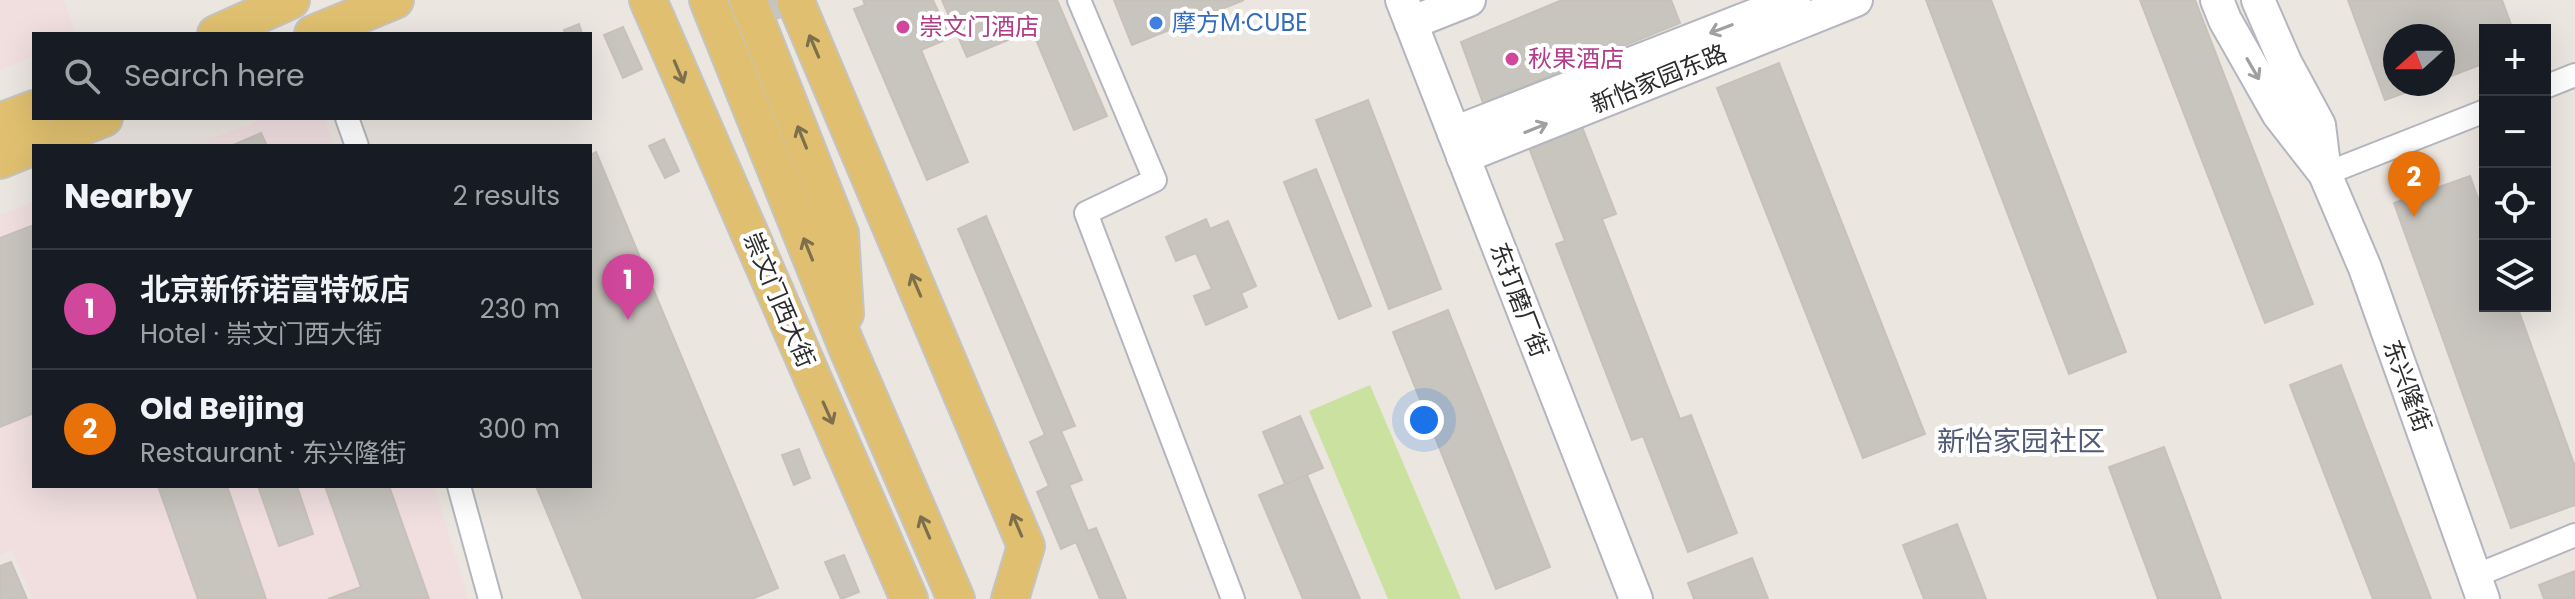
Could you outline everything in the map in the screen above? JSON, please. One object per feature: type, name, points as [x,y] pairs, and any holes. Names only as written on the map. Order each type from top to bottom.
[{"type":"main road","points":[[220,32],[291,0]]},
{"type":"main road","points":[[319,32],[395,0]]},
{"type":"main road","name":"崇文门西大街","points":[[648,0],[909,599]]},
{"type":"main road","name":"崇文门西大街","points":[[708,0],[847,347],[956,599]]},
{"type":"main road","points":[[748,0],[840,233],[847,347]]},
{"type":"main road","points":[[795,0],[1026,546],[1010,599]]},
{"type":"main road","points":[[0,122],[32,110]]},
{"type":"main road","points":[[40,144],[99,120]]},
{"type":"main road","points":[[0,160],[32,147]]},
{"type":"street","points":[[1079,0],[1155,180],[1086,213],[1233,599]]},
{"type":"street","points":[[1406,12],[1469,0]]},
{"type":"street","name":"新怡家园东路","points":[[1459,145],[1794,0]]},
{"type":"street","name":"新怡家园东路","points":[[1763,16],[1856,0]]},
{"type":"street","name":"东兴隆街","points":[[2217,0],[2225,20],[2279,115],[2325,174],[2365,268],[2479,587]]},
{"type":"street","name":"东兴隆街","points":[[2258,0],[2285,62],[2319,125],[2325,174]]},
{"type":"street","name":"东打磨厂街","points":[[1406,12],[1636,599]]},
{"type":"street","points":[[2551,85],[2575,75]]},
{"type":"street","points":[[2325,174],[2479,113]]},
{"type":"street","points":[[348,120],[356,144]]},
{"type":"street","points":[[460,488],[490,599]]},
{"type":"street","points":[[2479,587],[2575,535]]},
{"type":"shaded area","points":[[0,0],[64,0],[75,32],[32,32],[32,57],[0,70]]},
{"type":"shaded area","points":[[262,120],[326,120],[332,144],[196,144]]},
{"type":"shaded area","points":[[32,203],[32,488],[435,488],[468,599],[32,599],[12,550],[0,555],[0,215]]},
{"type":"green space","points":[[1370,385],[1461,599],[1388,599],[1309,411]]},
{"type":"building","points":[[757,0],[784,0],[789,14],[766,23]]},
{"type":"building","points":[[863,0],[933,0],[950,38],[921,50],[968,162],[927,180],[854,9],[865,5]]},
{"type":"building","points":[[942,0],[1057,0],[1107,116],[1074,130],[1032,30],[967,57]]},
{"type":"building","name":"摩方M·CUBE","points":[[1114,0],[1244,0],[1132,45]]},
{"type":"building","points":[[1562,0],[1671,0],[1680,23],[1483,103],[1461,42]]},
{"type":"building","points":[[1926,0],[1991,0],[2126,352],[2069,374]]},
{"type":"building","points":[[2140,0],[2195,0],[2313,304],[2265,323]]},
{"type":"building","points":[[2348,0],[2502,0],[2511,24],[2479,24],[2479,65],[2455,74],[2455,24],[2383,24],[2383,95]]},
{"type":"building","points":[[579,24],[581,32],[564,32]]},
{"type":"building","points":[[623,27],[642,69],[623,78],[604,35]]},
{"type":"building","points":[[1779,63],[1925,434],[1863,458],[1717,88]]},
{"type":"building","points":[[1368,100],[1441,289],[1389,309],[1316,120]]},
{"type":"building","points":[[1579,119],[1616,214],[1602,219],[1680,419],[1691,415],[1737,533],[1688,552],[1643,436],[1632,440],[1556,244],[1565,241],[1526,140]]},
{"type":"building","points":[[261,133],[266,144],[236,144]]},
{"type":"building","points":[[664,139],[679,171],[665,178],[649,146]]},
{"type":"building","points":[[596,152],[778,588],[752,599],[583,599],[537,488],[592,488],[592,154]]},
{"type":"building","points":[[1316,169],[1371,306],[1339,319],[1284,182]]},
{"type":"building","points":[[2470,176],[2479,201],[2479,312],[2519,312],[2575,467],[2575,505],[2511,528],[2394,203]]},
{"type":"building","points":[[986,216],[1075,426],[1061,431],[1082,480],[1069,485],[1088,531],[1096,528],[1126,599],[1100,599],[1076,542],[1061,549],[1037,492],[1049,486],[1030,442],[1045,435],[958,229]]},
{"type":"building","points":[[1206,219],[1210,229],[1228,221],[1256,286],[1241,293],[1247,307],[1206,325],[1194,296],[1212,289],[1196,253],[1176,261],[1166,237]]},
{"type":"building","points":[[32,226],[32,414],[0,427],[0,238]]},
{"type":"building","points":[[1448,310],[1550,567],[1496,589],[1393,332]]},
{"type":"building","points":[[2341,365],[2431,599],[2373,599],[2290,385]]},
{"type":"building","points":[[1300,416],[1323,468],[1285,484],[1263,432]]},
{"type":"building","points":[[2164,447],[2221,599],[2158,599],[2109,467]]},
{"type":"building","points":[[799,449],[810,478],[794,485],[782,455]]},
{"type":"building","points":[[1307,475],[1360,599],[1303,599],[1259,495]]},
{"type":"building","points":[[159,488],[228,488],[266,599],[198,599]]},
{"type":"building","points":[[259,488],[298,488],[313,534],[279,546]]},
{"type":"building","points":[[326,488],[390,488],[429,599],[328,599],[361,587]]},
{"type":"building","points":[[1957,524],[1986,599],[1924,599],[1903,545]]},
{"type":"building","points":[[844,555],[859,592],[841,599],[825,562]]},
{"type":"building","points":[[1752,558],[1768,599],[1694,599],[1688,583]]},
{"type":"building","points":[[11,562],[27,599],[0,599],[0,566]]},
{"type":"building","points":[[2575,571],[2575,599],[2544,599],[2539,585]]},
{"type":"place","name":"摩方M·CUBE","points":[[1156,23]]},
{"type":"place","name":"崇文门酒店","points":[[903,27]]},
{"type":"place","name":"秋果酒店","points":[[1512,59]]},
{"type":"place","name":"Old Beijing","points":[[2414,217]]},
{"type":"place","name":"北京新侨诺富特饭店","points":[[628,320]]},
{"type":"district","name":"新怡家园社区","points":[[2021,441]]}]
